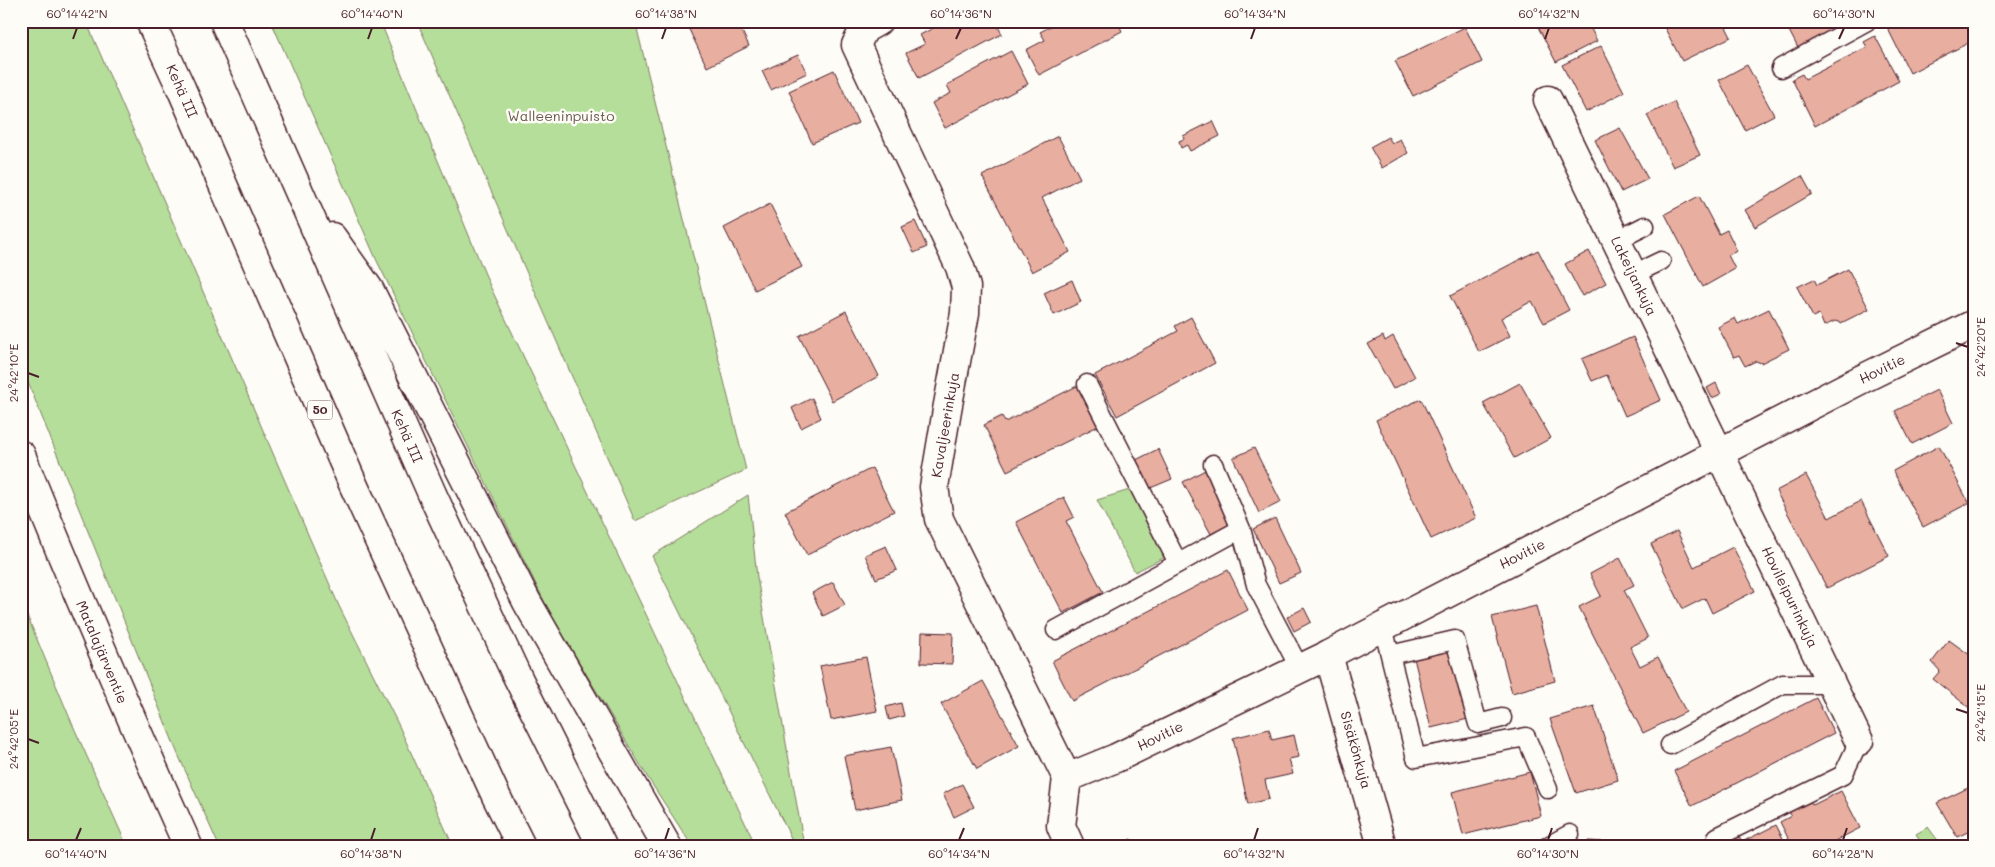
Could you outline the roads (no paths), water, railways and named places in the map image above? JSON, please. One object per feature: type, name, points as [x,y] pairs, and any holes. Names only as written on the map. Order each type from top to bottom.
[{"type":"main road","name":"Kehä III","points":[[150,21],[353,484],[496,796],[521,846]]},
{"type":"main road","name":"Kehä III","points":[[224,21],[433,496],[515,672],[602,846]]},
{"type":"main road","name":"Kavaljeerinkuja","points":[[868,24],[856,45],[960,267],[966,287],[965,313],[934,487],[939,519],[1067,778]]},
{"type":"main road","name":"Lakeijankuja","points":[[1548,100],[1720,452]]},
{"type":"main road","points":[[298,189],[369,289],[527,602],[667,846]]},
{"type":"main road","name":"Hovitie","points":[[1067,778],[1116,758],[1328,655],[1860,380],[1974,324]]},
{"type":"main road","name":"Hovileipurinkuja","points":[[1720,452],[1859,741]]},
{"type":"main road","name":"Matalajärventie","points":[[21,455],[119,694],[188,846]]},
{"type":"main road","name":"Sisäkönkuja","points":[[1328,655],[1382,846]]},
{"type":"main road","points":[[1067,778],[1061,826],[1070,846]]},
{"type":"lane","points":[[1780,68],[1867,21]]},
{"type":"lane","points":[[1617,240],[1645,226]]},
{"type":"lane","points":[[1634,274],[1661,261]]},
{"type":"lane","points":[[1087,384],[1178,563]]},
{"type":"lane","points":[[1212,464],[1241,529],[1256,585],[1300,669]]},
{"type":"lane","points":[[1056,630],[1241,529]]},
{"type":"lane","points":[[1383,626],[1416,758],[1526,737],[1548,789]]},
{"type":"lane","points":[[1390,655],[1455,640],[1478,724],[1502,718]]},
{"type":"lane","points":[[1670,745],[1782,684],[1832,684]]},
{"type":"lane","points":[[1717,837],[1843,775],[1859,741]]},
{"type":"lane","points":[[1548,846],[1570,834]]},
{"type":"park label","name":"Walleeninpuisto","points":[[561,116]]}]
